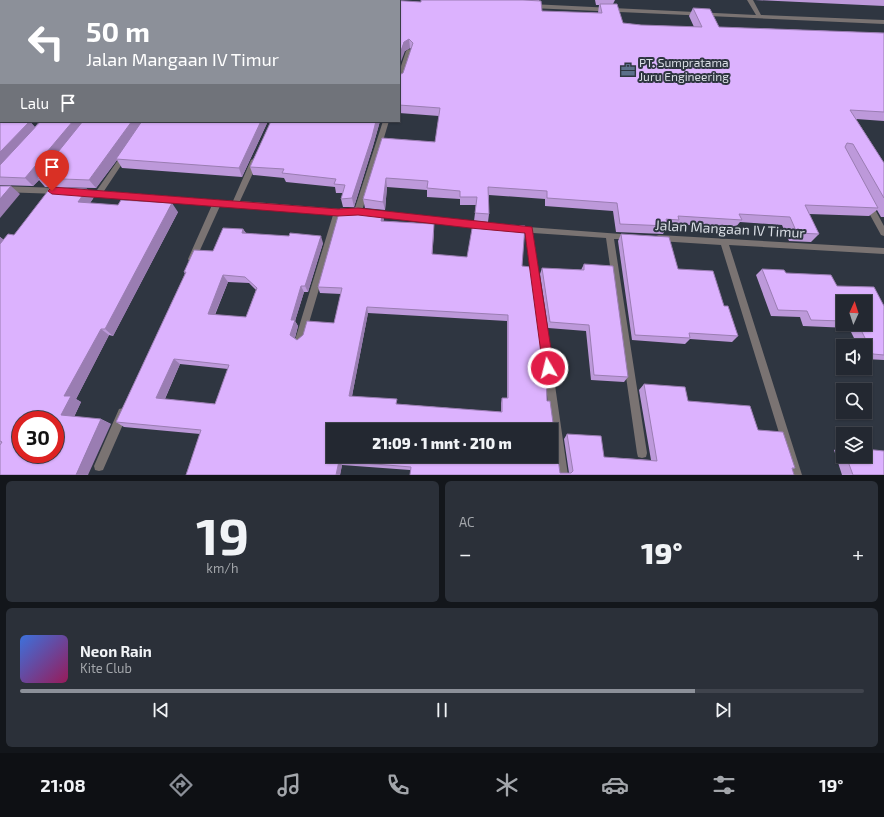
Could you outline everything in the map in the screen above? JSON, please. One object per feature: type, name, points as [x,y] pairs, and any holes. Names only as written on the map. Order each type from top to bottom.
[{"type":"street","points":[[559,0],[560,8]]},
{"type":"street","points":[[750,0],[759,16]]},
{"type":"street","points":[[523,6],[884,22]]},
{"type":"street","points":[[400,78],[409,51]]},
{"type":"street","points":[[358,212],[386,122]]},
{"type":"street","points":[[98,194],[130,147]]},
{"type":"street","points":[[235,204],[257,156]]},
{"type":"street","points":[[0,189],[38,187],[50,194],[71,192],[338,212],[358,212],[492,227]]},
{"type":"street","points":[[863,194],[884,233]]},
{"type":"street","points":[[188,267],[217,203]]},
{"type":"street","points":[[300,340],[338,212]]},
{"type":"street","name":"Jalan Mangaan IV Timur","points":[[507,228],[610,236],[724,241],[884,251]]},
{"type":"street","points":[[529,230],[563,475]]},
{"type":"street","points":[[610,236],[642,453]]},
{"type":"street","points":[[724,241],[797,475]]},
{"type":"street","points":[[99,466],[128,402]]},
{"type":"building","points":[[421,0],[541,1],[542,11],[602,13],[600,4],[617,4],[623,23],[702,27],[693,8],[710,9],[719,27],[884,33],[884,112],[850,110],[884,163],[884,198],[853,144],[847,143],[845,147],[878,208],[805,205],[819,234],[797,233],[790,217],[739,214],[742,220],[678,216],[679,220],[666,219],[668,226],[620,224],[617,203],[547,198],[547,191],[488,187],[489,214],[475,213],[477,197],[460,197],[460,191],[427,188],[428,181],[386,178],[383,202],[363,199],[382,138],[435,142],[440,108],[400,105],[400,74],[403,73],[413,43],[409,39],[404,42],[400,54],[400,1],[421,2]]},
{"type":"building","points":[[0,122],[29,122],[0,152]]},
{"type":"building","points":[[40,122],[72,122],[25,178],[0,177],[0,165]]},
{"type":"building","points":[[82,122],[131,122],[89,180],[37,178]]},
{"type":"building","points":[[141,122],[261,122],[239,168],[116,159]]},
{"type":"building","points":[[271,122],[376,122],[352,198],[341,199],[345,185],[334,184],[336,179],[282,173],[284,169],[250,167]]},
{"type":"building","points":[[0,186],[11,186],[0,199]]},
{"type":"building","points":[[51,187],[87,189],[78,202],[118,205],[121,200],[172,203],[105,329],[101,329],[64,396],[71,396],[63,411],[12,411],[12,463],[64,463],[64,415],[101,419],[76,475],[0,475],[0,445],[2,442],[0,441],[0,244],[8,234],[14,235]]},
{"type":"building","points":[[356,208],[383,212],[381,221],[434,224],[432,254],[467,257],[473,223],[525,226],[522,266],[531,267],[546,376],[547,401],[550,401],[553,423],[326,423],[326,463],[339,463],[336,475],[186,475],[201,430],[116,422],[186,272],[184,272],[194,250],[213,251],[223,228],[243,229],[242,233],[289,236],[290,233],[321,236],[305,286],[301,286],[291,320],[295,320],[290,335],[297,340],[303,335],[307,321],[334,323],[342,288],[318,287],[340,209]],"holes":[[[223,275],[245,277],[257,288],[246,317],[208,314]],[[367,307],[508,315],[508,398],[502,398],[502,412],[396,404],[397,399],[349,396]],[[174,359],[229,365],[215,404],[156,398]]]},
{"type":"building","points":[[621,234],[669,237],[678,269],[713,271],[724,306],[728,306],[738,336],[689,333],[690,338],[635,335]]},
{"type":"building","points":[[584,264],[613,266],[628,377],[594,375],[589,325],[550,322],[542,268],[584,270]]},
{"type":"building","points":[[762,269],[784,270],[786,273],[831,275],[837,286],[874,287],[884,306],[884,355],[873,354],[872,339],[866,339],[862,331],[872,331],[872,295],[836,295],[836,321],[811,320],[807,311],[778,310]]},
{"type":"building","points":[[644,384],[685,387],[688,401],[750,406],[758,430],[783,432],[795,468],[792,468],[794,475],[410,475],[411,467],[363,463],[558,463],[558,459],[560,473],[571,473],[573,471],[567,434],[601,436],[604,457],[657,461]]},
{"type":"building","points":[[872,450],[884,451],[884,475],[853,475],[849,463],[872,463]]},
{"type":"place","name":"PT. Sumpratama Juru Engineering","points":[[628,70]]},
{"type":"route","points":[[52,191],[338,212],[358,212],[470,225],[529,230],[548,368]]}]
